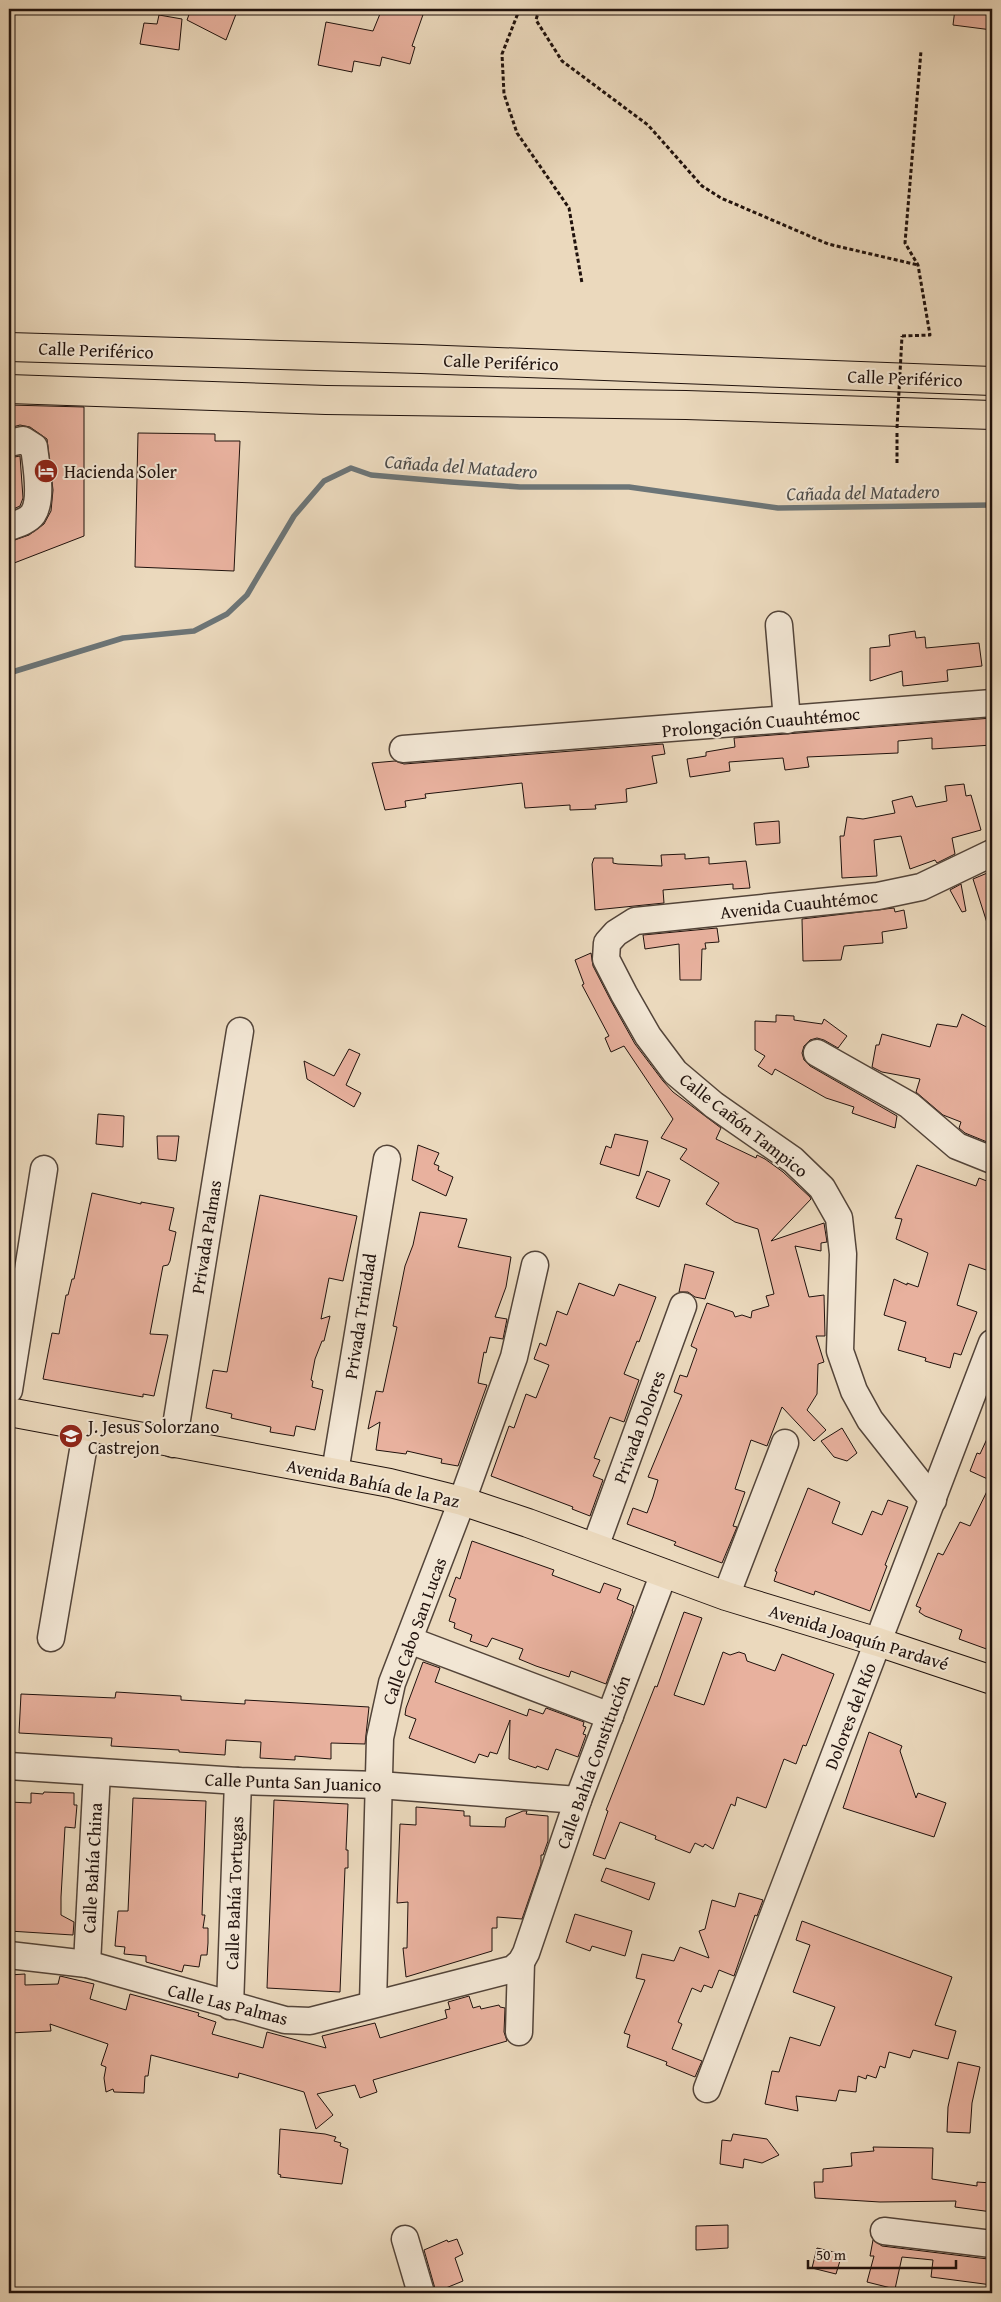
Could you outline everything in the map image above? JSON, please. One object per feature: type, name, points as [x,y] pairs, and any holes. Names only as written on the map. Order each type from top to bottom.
[{"type":"main road","name":"Calle Periférico","points":[[9,347],[411,359],[992,382]]},
{"type":"main road","name":"Calle Periférico","points":[[9,389],[326,400],[686,405],[992,415]]},
{"type":"main road","name":"Avenida Bahía de la Paz","points":[[9,1412],[173,1444],[335,1472],[390,1483],[462,1501],[595,1547],[726,1596]]},
{"type":"main road","name":"Avenida Joaquín Pardavé","points":[[726,1596],[878,1642],[992,1680]]},
{"type":"street","points":[[9,442],[22,440],[34,447],[38,489],[37,504],[33,514],[24,521],[9,527]]},
{"type":"street","points":[[779,625],[787,720]]},
{"type":"street","name":"Prolongación Cuauhtémoc","points":[[403,749],[992,703]]},
{"type":"street","name":"Avenida Cuauhtémoc","points":[[606,943],[616,933],[634,921],[847,901],[887,894],[921,886],[992,853]]},
{"type":"street","name":"Calle Cañón Tampico","points":[[606,943],[606,959],[624,994],[648,1036],[675,1072],[714,1105],[793,1160],[822,1188],[839,1218],[843,1254],[840,1351],[854,1391],[870,1420],[933,1500]]},
{"type":"street","name":"Privada Palmas","points":[[173,1444],[240,1032]]},
{"type":"street","points":[[816,1053],[909,1106],[957,1146],[992,1160]]},
{"type":"street","name":"Privada Trinidad","points":[[335,1472],[387,1159]]},
{"type":"street","points":[[9,1390],[44,1169]]},
{"type":"street","name":"Calle Cabo San Lucas","points":[[373,2004],[380,1738],[385,1712],[392,1683],[462,1501],[514,1357],[535,1264]]},
{"type":"street","name":"Privada Dolores","points":[[595,1547],[683,1306]]},
{"type":"street","name":"Dolores del Río","points":[[708,2089],[992,1343]]},
{"type":"street","points":[[52,1638],[87,1427]]},
{"type":"street","points":[[726,1596],[785,1443]]},
{"type":"street","name":"Calle Bahía Constitución","points":[[519,2032],[524,1958],[578,1800],[664,1573]]},
{"type":"street","points":[[409,1640],[610,1716]]},
{"type":"street","name":"Calle Punta San Juanico","points":[[9,1766],[238,1781],[379,1785],[578,1800]]},
{"type":"street","name":"Calle Bahía China","points":[[87,1964],[97,1772]]},
{"type":"street","name":"Calle Bahía Tortugas","points":[[230,2006],[238,1781]]},
{"type":"street","name":"Calle Las Palmas","points":[[9,1956],[87,1964],[230,2006],[285,2020],[299,2021],[310,2020],[513,1969],[524,1958]]},
{"type":"street","points":[[884,2231],[992,2244]]},
{"type":"street","points":[[405,2239],[421,2293]]},
{"type":"path","points":[[521,9],[502,54],[504,94],[517,133],[569,208],[582,283]]},
{"type":"path","points":[[539,9],[536,20],[562,61],[648,125],[702,186],[721,198],[828,244],[918,265]]},
{"type":"path","points":[[897,465],[902,336],[930,335],[918,265],[905,244],[921,51]]},
{"type":"building","points":[[191,9],[238,9],[226,40],[187,20]]},
{"type":"building","points":[[382,9],[425,9],[412,46],[415,47],[410,64],[382,57],[380,66],[354,61],[352,72],[318,65],[326,22],[373,31]]},
{"type":"building","points":[[955,9],[992,9],[992,30],[953,25]]},
{"type":"building","points":[[159,15],[182,19],[179,50],[140,44],[144,23],[157,24]]},
{"type":"building","points":[[9,405],[84,407],[84,536],[9,565],[9,542],[29,535],[44,524],[51,511],[53,490],[47,439],[30,427],[20,425],[9,428]]},
{"type":"building","points":[[138,433],[215,434],[215,441],[240,441],[234,571],[135,567]]},
{"type":"building","points":[[20,456],[23,498],[20,506],[9,511],[9,458]]},
{"type":"building","points":[[915,631],[916,638],[925,637],[926,648],[979,643],[982,666],[947,670],[948,681],[903,686],[902,671],[870,681],[870,648],[890,646],[889,635]]},
{"type":"building","points":[[992,718],[992,745],[932,749],[932,738],[898,741],[898,753],[807,757],[809,767],[785,770],[783,758],[729,762],[730,771],[690,777],[687,759],[706,756],[706,752],[735,747],[734,738]]},
{"type":"building","points":[[663,744],[665,754],[652,756],[657,783],[626,789],[627,802],[595,805],[596,809],[570,810],[570,805],[525,808],[522,783],[425,794],[426,798],[405,801],[406,807],[385,810],[372,763],[395,761],[404,764]]},
{"type":"building","points":[[964,784],[966,796],[971,795],[981,830],[952,838],[955,854],[937,863],[935,860],[910,869],[901,836],[874,840],[877,876],[842,878],[840,836],[844,836],[847,817],[863,819],[895,813],[892,801],[912,796],[916,807],[947,801],[945,786]]},
{"type":"building","points":[[779,821],[780,843],[756,845],[754,823]]},
{"type":"building","points":[[685,854],[685,859],[709,857],[709,864],[746,861],[750,888],[733,889],[733,884],[663,890],[664,903],[595,910],[592,864],[594,858],[613,858],[613,863],[618,864],[662,866],[661,855]]},
{"type":"building","points":[[992,871],[992,928],[989,929],[973,879]]},
{"type":"building","points":[[961,884],[966,911],[962,912],[950,890]]},
{"type":"building","points":[[894,908],[895,912],[904,910],[907,928],[882,932],[883,943],[844,946],[841,960],[803,961],[802,919]]},
{"type":"building","points":[[717,928],[719,942],[705,943],[706,949],[702,949],[701,980],[680,980],[679,944],[645,949],[643,935]]},
{"type":"building","points":[[591,953],[593,966],[635,1044],[663,1081],[673,1092],[721,1128],[716,1139],[756,1158],[757,1155],[765,1159],[783,1172],[810,1197],[811,1199],[771,1241],[824,1223],[827,1242],[821,1243],[821,1251],[795,1246],[809,1297],[824,1295],[825,1336],[816,1336],[824,1362],[818,1364],[817,1394],[807,1410],[826,1430],[814,1441],[782,1407],[767,1446],[751,1440],[735,1489],[745,1492],[733,1526],[737,1527],[722,1563],[674,1545],[676,1542],[627,1524],[633,1508],[647,1513],[653,1497],[658,1480],[648,1477],[682,1395],[674,1392],[680,1375],[687,1377],[697,1349],[691,1346],[707,1303],[733,1312],[735,1317],[742,1315],[751,1318],[752,1311],[769,1306],[766,1296],[774,1294],[758,1229],[735,1222],[706,1204],[719,1183],[680,1159],[687,1149],[661,1138],[673,1119],[624,1046],[611,1052],[605,1038],[609,1036],[582,985],[584,984],[575,960]]},
{"type":"building","points":[[962,1014],[992,1030],[992,1144],[965,1133],[959,1128],[961,1122],[943,1115],[916,1092],[920,1079],[882,1072],[872,1067],[876,1045],[879,1045],[882,1034],[930,1047],[937,1024],[957,1027]]},
{"type":"building","points":[[776,1015],[794,1016],[794,1020],[822,1024],[824,1019],[847,1036],[838,1048],[817,1038],[810,1040],[804,1046],[802,1053],[804,1060],[810,1066],[897,1116],[895,1128],[852,1113],[854,1107],[826,1098],[775,1069],[772,1075],[758,1066],[765,1056],[755,1050],[755,1021],[776,1022]]},
{"type":"building","points":[[349,1049],[360,1054],[346,1085],[361,1093],[354,1107],[307,1079],[304,1061],[334,1076]]},
{"type":"building","points":[[98,1114],[124,1116],[123,1147],[96,1144]]},
{"type":"building","points":[[615,1134],[648,1141],[639,1176],[600,1164],[606,1146],[611,1148]]},
{"type":"building","points":[[157,1136],[179,1136],[176,1161],[158,1159]]},
{"type":"building","points":[[418,1145],[439,1153],[434,1164],[439,1166],[438,1170],[453,1177],[446,1196],[412,1180]]},
{"type":"building","points":[[917,1165],[976,1186],[979,1178],[992,1183],[992,1272],[969,1264],[957,1305],[977,1312],[961,1355],[954,1353],[950,1368],[925,1361],[926,1358],[898,1350],[906,1322],[884,1315],[894,1279],[907,1285],[907,1283],[918,1287],[928,1253],[896,1239],[902,1219],[895,1218]]},
{"type":"building","points":[[647,1171],[670,1180],[659,1207],[636,1198]]},
{"type":"building","points":[[92,1193],[141,1204],[141,1202],[174,1208],[169,1230],[176,1232],[170,1261],[168,1265],[163,1266],[150,1334],[168,1335],[154,1396],[143,1394],[143,1397],[43,1379],[52,1333],[59,1334],[66,1295],[68,1295],[72,1279],[74,1279]]},
{"type":"building","points":[[260,1195],[357,1216],[343,1281],[329,1278],[321,1319],[330,1316],[324,1341],[322,1341],[315,1359],[311,1380],[313,1381],[312,1387],[323,1390],[315,1430],[296,1426],[294,1436],[270,1432],[271,1427],[231,1418],[232,1414],[206,1408],[213,1370],[227,1372]]},
{"type":"building","points":[[420,1212],[467,1219],[458,1247],[511,1257],[506,1287],[495,1317],[507,1319],[503,1339],[490,1337],[486,1353],[484,1352],[478,1383],[487,1385],[458,1466],[441,1463],[442,1459],[407,1451],[406,1454],[376,1450],[380,1422],[368,1429],[376,1391],[383,1392],[397,1327],[393,1326],[405,1266],[413,1245]]},
{"type":"building","points":[[685,1264],[714,1272],[705,1299],[695,1297],[688,1292],[679,1292]]},
{"type":"building","points":[[579,1283],[614,1296],[619,1284],[656,1297],[639,1342],[637,1341],[624,1374],[639,1380],[624,1422],[610,1417],[594,1458],[600,1460],[593,1476],[603,1480],[590,1516],[572,1509],[573,1507],[491,1476],[509,1426],[514,1428],[526,1394],[536,1398],[549,1365],[534,1359],[540,1343],[546,1346],[557,1311],[567,1315]]},
{"type":"building","points":[[842,1428],[857,1453],[847,1461],[834,1457],[821,1441]]},
{"type":"building","points":[[992,1428],[992,1481],[970,1471],[977,1453],[980,1454]]},
{"type":"building","points":[[992,1481],[992,1651],[959,1639],[962,1630],[925,1616],[919,1612],[921,1608],[916,1606],[938,1553],[943,1555],[960,1522],[970,1526]]},
{"type":"building","points":[[808,1488],[840,1502],[832,1523],[862,1535],[872,1511],[882,1515],[888,1500],[908,1507],[885,1565],[887,1566],[870,1611],[815,1591],[814,1595],[774,1581],[777,1572],[775,1571]]},
{"type":"building","points":[[472,1541],[554,1570],[552,1575],[600,1593],[604,1583],[621,1589],[617,1599],[634,1606],[606,1684],[571,1671],[569,1677],[536,1666],[519,1659],[523,1649],[492,1638],[487,1647],[470,1641],[472,1635],[454,1628],[455,1623],[449,1621],[456,1599],[449,1596],[456,1577],[460,1579]]},
{"type":"building","points":[[684,1612],[702,1618],[674,1695],[704,1705],[723,1652],[730,1655],[739,1652],[745,1654],[747,1661],[775,1671],[782,1654],[834,1674],[806,1746],[803,1745],[796,1764],[784,1759],[766,1808],[737,1797],[735,1806],[731,1804],[713,1849],[705,1844],[703,1847],[695,1843],[690,1853],[655,1839],[656,1836],[620,1822],[605,1859],[593,1855],[608,1811],[606,1810],[655,1686],[657,1687]]},
{"type":"building","points":[[423,1662],[440,1668],[435,1682],[527,1716],[529,1709],[543,1714],[546,1708],[584,1722],[583,1726],[586,1727],[583,1734],[586,1735],[578,1757],[556,1749],[548,1770],[509,1759],[510,1720],[497,1754],[490,1752],[488,1757],[479,1754],[475,1763],[409,1738],[416,1719],[405,1715],[406,1708]]},
{"type":"building","points":[[116,1692],[181,1696],[181,1700],[245,1704],[245,1700],[369,1707],[365,1744],[331,1743],[331,1759],[295,1756],[295,1760],[260,1758],[261,1742],[226,1740],[225,1755],[111,1746],[112,1738],[19,1733],[21,1694],[115,1698]]},
{"type":"building","points":[[869,1732],[902,1746],[900,1751],[916,1798],[918,1793],[946,1803],[934,1837],[843,1808]]},
{"type":"building","points":[[44,1792],[74,1793],[74,1805],[77,1805],[75,1828],[65,1827],[61,1897],[61,1915],[74,1922],[73,1935],[9,1931],[9,1802],[31,1803],[31,1793],[43,1794]]},
{"type":"building","points":[[133,1798],[206,1801],[202,1915],[205,1915],[203,1928],[208,1928],[208,1943],[207,1955],[201,1955],[199,1967],[184,1965],[182,1972],[146,1962],[146,1956],[124,1954],[125,1947],[115,1946],[118,1911],[128,1911]]},
{"type":"building","points":[[274,1800],[348,1804],[346,1850],[348,1850],[348,1868],[345,1868],[340,1992],[267,1988]]},
{"type":"building","points":[[416,1807],[464,1811],[464,1816],[470,1816],[470,1826],[505,1827],[506,1818],[523,1811],[527,1811],[526,1814],[548,1816],[548,1841],[543,1855],[541,1855],[541,1864],[522,1919],[497,1917],[497,1928],[492,1928],[492,1951],[406,1977],[403,1948],[407,1948],[408,1902],[397,1903],[400,1824],[416,1825]]},
{"type":"building","points":[[606,1868],[655,1883],[649,1900],[601,1881]]},
{"type":"building","points":[[739,1893],[763,1900],[757,1916],[755,1915],[734,1976],[719,1970],[712,1988],[704,1985],[701,1992],[692,1988],[678,2022],[682,2024],[672,2049],[702,2061],[695,2077],[666,2065],[667,2062],[627,2047],[630,2035],[624,2033],[645,1980],[636,1978],[642,1954],[674,1961],[680,1947],[709,1958],[699,1931],[705,1929],[712,1900],[735,1907]]},
{"type":"building","points":[[575,1914],[632,1931],[625,1956],[592,1946],[590,1951],[566,1942]]},
{"type":"building","points":[[802,1921],[952,1977],[935,2025],[956,2031],[948,2059],[913,2050],[910,2058],[889,2052],[885,2068],[880,2066],[876,2078],[867,2075],[866,2079],[858,2076],[856,2092],[839,2090],[836,2101],[796,2096],[798,2111],[765,2104],[772,2071],[779,2072],[790,2037],[820,2046],[835,2007],[793,1992],[810,1945],[796,1940]]},
{"type":"building","points":[[25,1974],[25,1985],[58,1984],[60,1976],[94,1984],[90,1999],[126,2010],[130,1994],[199,2013],[198,2016],[216,2022],[212,2034],[263,2048],[267,2032],[326,2048],[322,2036],[375,2023],[380,2038],[447,2018],[445,2010],[450,2009],[448,2002],[469,1996],[473,2008],[480,2006],[481,2009],[499,2005],[505,2008],[504,2032],[507,2041],[373,2080],[377,2092],[360,2098],[355,2085],[317,2094],[333,2115],[316,2129],[304,2092],[239,2073],[238,2078],[151,2055],[148,2076],[145,2076],[144,2093],[114,2092],[113,2089],[106,2092],[104,2078],[106,2067],[101,2065],[108,2044],[50,2024],[51,2031],[9,2033],[9,1975]]},
{"type":"building","points":[[958,2062],[980,2067],[972,2103],[970,2133],[947,2132],[948,2107]]},
{"type":"building","points":[[280,2129],[336,2137],[334,2141],[341,2143],[340,2146],[348,2149],[342,2184],[280,2177],[281,2175],[278,2174]]},
{"type":"building","points":[[733,2134],[767,2139],[779,2155],[762,2163],[744,2159],[743,2168],[720,2164],[722,2140],[731,2141]]},
{"type":"building","points":[[873,2147],[933,2148],[932,2179],[977,2186],[977,2182],[992,2183],[992,2212],[955,2207],[956,2201],[880,2202],[815,2198],[814,2182],[823,2182],[823,2169],[852,2166],[851,2153],[874,2151]]},
{"type":"building","points":[[728,2225],[728,2248],[696,2250],[696,2226]]},
{"type":"building","points":[[457,2239],[463,2254],[455,2258],[463,2281],[436,2292],[424,2250],[447,2240],[448,2242]]},
{"type":"building","points":[[873,2240],[882,2246],[988,2259],[988,2261],[992,2262],[992,2285],[931,2277],[933,2260],[902,2257],[895,2289],[867,2282],[874,2256],[870,2256]]},
{"type":"building","points":[[817,2248],[842,2254],[836,2274],[812,2268]]},
{"type":"waterway","name":"Cañada del Matadero","points":[[9,673],[123,638],[194,631],[227,614],[247,595],[294,516],[324,481],[351,468],[371,475],[520,487],[629,487],[778,508],[992,505]]},
{"type":"place","name":"Hacienda Soler","points":[[46,471]]},
{"type":"place","name":"J. Jesus Solorzano Castrejon","points":[[71,1436]]}]
